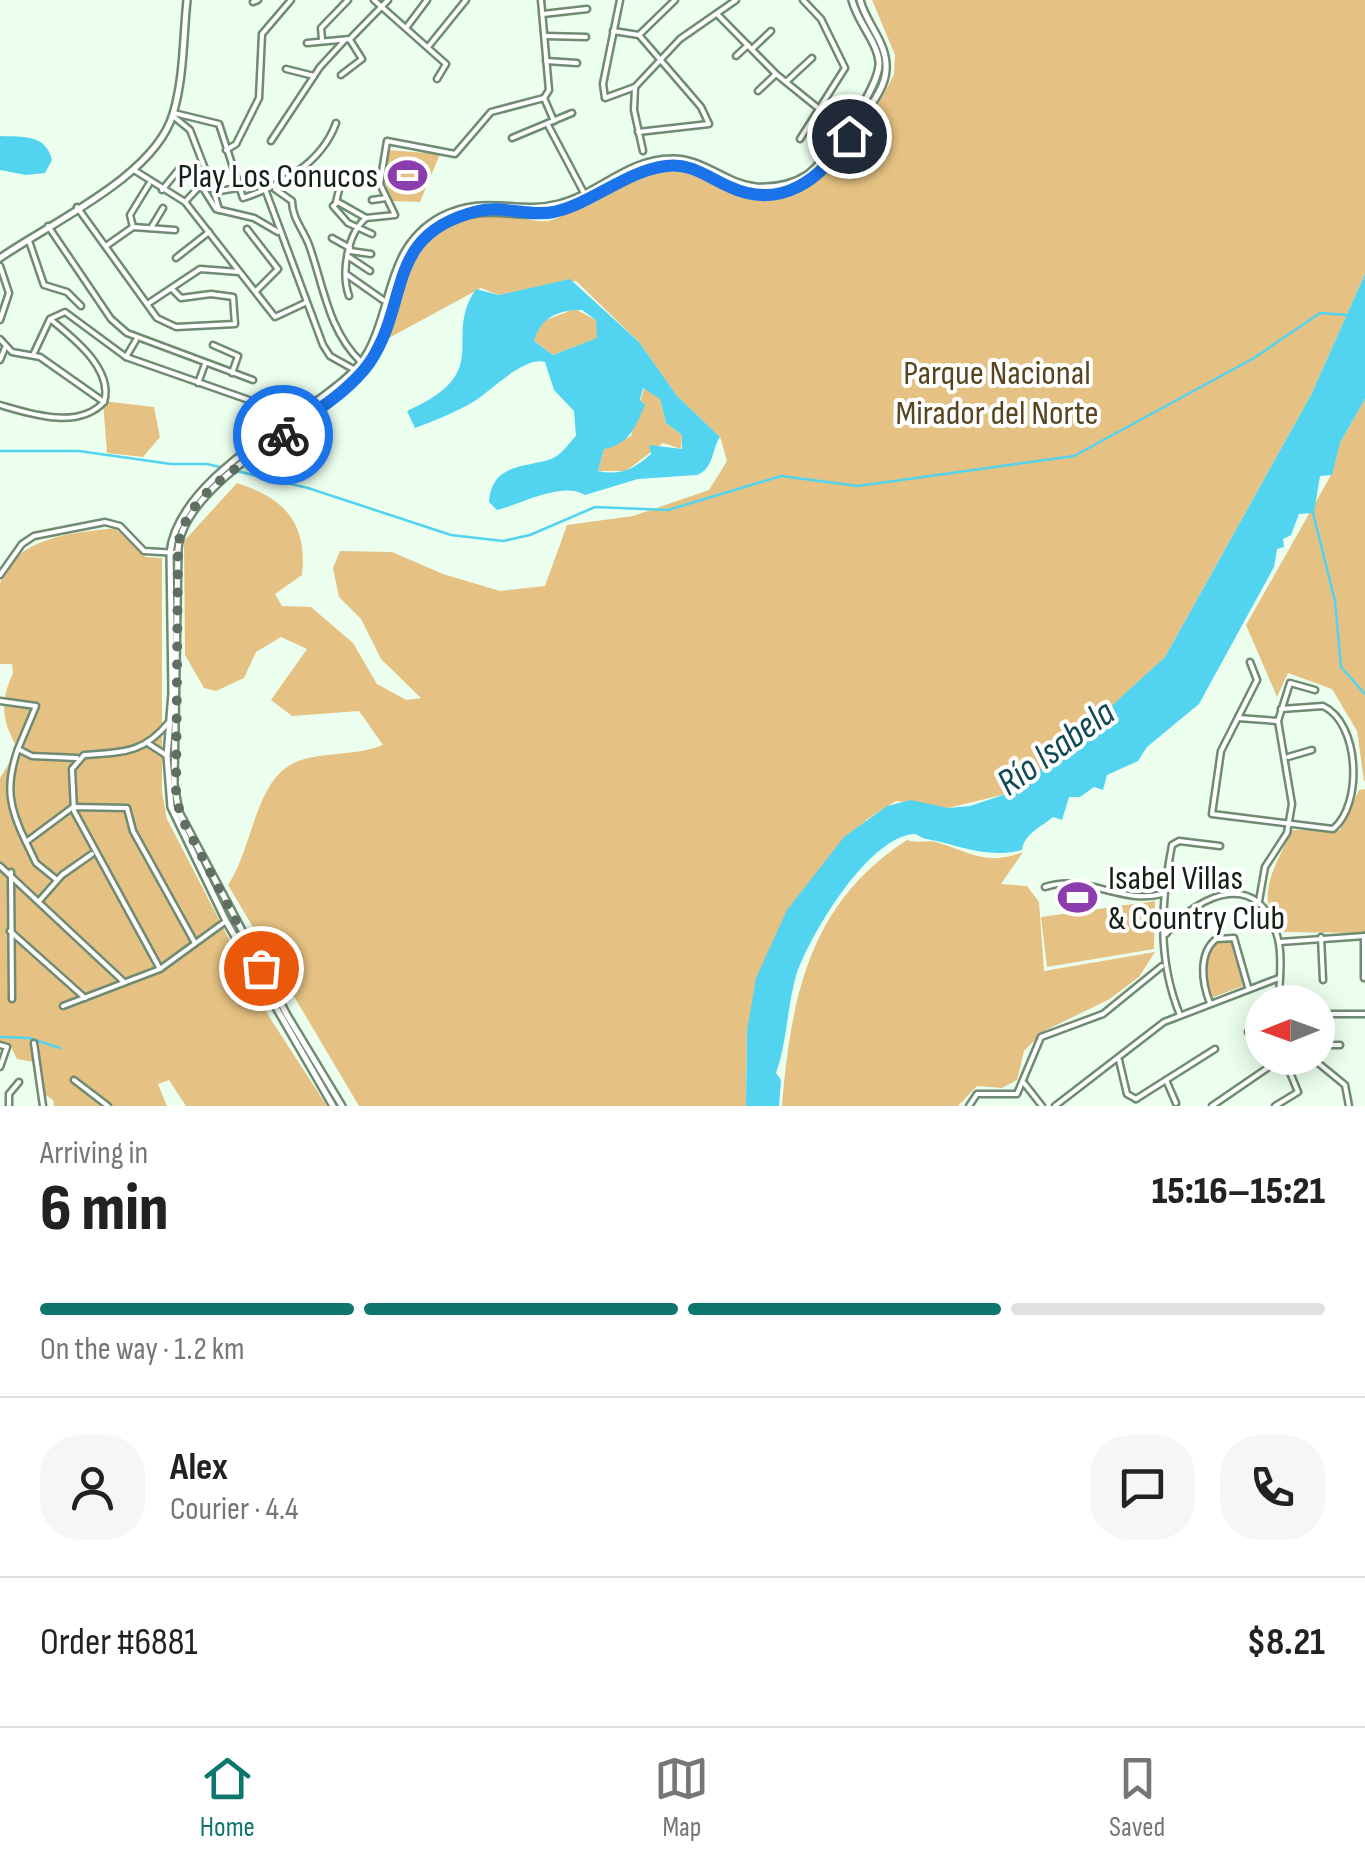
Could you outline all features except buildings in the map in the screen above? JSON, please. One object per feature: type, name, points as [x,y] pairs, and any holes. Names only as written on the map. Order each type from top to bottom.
[{"type":"street","points":[[0,258],[134,170],[159,146],[173,115],[187,0]]},
{"type":"street","points":[[226,150],[236,144],[259,98],[262,34],[291,0]]},
{"type":"street","points":[[322,39],[321,28],[348,0]]},
{"type":"street","points":[[374,0],[446,64],[437,78]]},
{"type":"street","points":[[271,141],[314,76],[388,0]]},
{"type":"street","points":[[406,28],[427,0]]},
{"type":"street","points":[[336,202],[366,218],[394,217],[380,174],[387,141],[427,145],[451,154],[498,108],[544,98],[549,90],[541,0]]},
{"type":"street","points":[[620,0],[604,98],[635,87],[680,38],[736,0]]},
{"type":"street","points":[[639,35],[674,0]]},
{"type":"street","points":[[800,139],[820,113],[845,65],[821,19],[804,0]]},
{"type":"street","points":[[216,481],[252,458],[352,369],[377,329],[403,253],[423,229],[444,216],[484,203],[555,205],[642,164],[664,158],[694,162],[750,186],[784,185],[818,165],[878,72],[878,57],[852,0]]},
{"type":"street","points":[[334,1106],[226,921],[171,807],[167,756],[174,553],[190,513],[216,481],[244,456],[267,443],[365,368],[384,333],[404,264],[428,234],[446,223],[491,209],[556,211],[665,166],[692,168],[752,194],[783,193],[810,182],[834,160],[883,83],[886,60],[860,0]]},
{"type":"street","points":[[428,48],[467,1]]},
{"type":"street","points":[[542,14],[587,10]]},
{"type":"street","points":[[718,15],[776,74],[844,130]]},
{"type":"street","points":[[866,35],[874,30]]},
{"type":"street","points":[[613,31],[639,35],[701,107],[709,126],[638,132]]},
{"type":"street","points":[[736,56],[771,31]]},
{"type":"street","points":[[544,36],[586,37]]},
{"type":"street","points":[[307,43],[347,40],[362,59],[341,75]]},
{"type":"street","points":[[786,82],[812,58]]},
{"type":"street","points":[[546,61],[577,63]]},
{"type":"street","points":[[286,69],[314,76]]},
{"type":"street","points":[[758,91],[776,74]]},
{"type":"street","points":[[635,87],[643,152]]},
{"type":"street","points":[[544,98],[584,193]]},
{"type":"street","points":[[215,112],[243,198],[276,189],[292,201],[292,214],[308,241],[331,318],[359,360]]},
{"type":"street","points":[[512,138],[572,113]]},
{"type":"street","points":[[173,115],[218,124]]},
{"type":"street","points":[[173,115],[190,130],[219,210]]},
{"type":"street","points":[[276,189],[316,155],[336,122]]},
{"type":"street","points":[[162,190],[180,168]]},
{"type":"street","points":[[134,170],[185,202],[276,318],[305,303]]},
{"type":"street","points":[[192,170],[219,210],[254,218],[278,232]]},
{"type":"street","points":[[133,227],[130,215],[150,183]]},
{"type":"street","points":[[185,202],[198,188]]},
{"type":"street","points":[[214,192],[237,188]]},
{"type":"street","points":[[265,189],[278,232],[294,261],[305,303],[328,354],[352,369]]},
{"type":"street","points":[[339,190],[333,209],[357,228],[372,234]]},
{"type":"street","points":[[372,200],[386,198]]},
{"type":"street","points":[[77,207],[157,318],[176,327],[234,324],[234,298],[211,294],[181,298],[172,289]]},
{"type":"street","points":[[151,228],[163,208]]},
{"type":"street","points":[[349,296],[346,272],[350,252],[357,228],[366,218]]},
{"type":"street","points":[[48,226],[110,319],[136,339],[254,380]]},
{"type":"street","points":[[106,246],[133,227],[175,230]]},
{"type":"street","points":[[247,229],[278,269],[256,291]]},
{"type":"street","points":[[176,258],[210,232]]},
{"type":"street","points":[[332,238],[370,271]]},
{"type":"street","points":[[28,239],[44,285],[68,292],[81,306]]},
{"type":"street","points":[[350,252],[371,254]]},
{"type":"street","points":[[0,266],[9,294],[0,320]]},
{"type":"street","points":[[149,303],[200,269],[241,272]]},
{"type":"street","points":[[346,272],[384,300]]},
{"type":"street","points":[[33,355],[50,319],[65,312],[126,358],[249,400]]},
{"type":"street","points":[[0,405],[66,418],[93,412],[104,402],[104,382],[87,353],[50,319]]},
{"type":"street","points":[[0,339],[6,348],[33,355],[104,402]]},
{"type":"street","points":[[126,358],[136,339]]},
{"type":"street","points":[[214,345],[241,357],[232,373]]},
{"type":"street","points":[[0,360],[6,348]]},
{"type":"street","points":[[198,384],[206,364]]},
{"type":"street","points":[[0,575],[22,544],[34,536],[105,522],[120,526],[144,552],[174,553]]},
{"type":"street","points":[[174,553],[174,784],[179,812],[287,1015],[342,1106]]},
{"type":"street","points":[[1250,662],[1257,680],[1218,762],[1212,814],[1289,826],[1326,829],[1338,825],[1347,804],[1352,757],[1340,722],[1327,707],[1281,709]]},
{"type":"street","points":[[1279,985],[1279,942],[1259,901],[1265,867],[1289,826],[1292,789],[1278,721],[1290,683],[1315,690]]},
{"type":"street","points":[[0,701],[36,706],[18,749],[8,784],[8,804],[36,864],[57,880]]},
{"type":"street","points":[[1236,718],[1278,721]]},
{"type":"street","points":[[18,749],[32,756],[77,758],[149,744],[169,722]]},
{"type":"street","points":[[149,744],[167,756]]},
{"type":"street","points":[[1286,758],[1312,750]]},
{"type":"street","points":[[77,758],[72,768],[73,807],[93,852],[160,969]]},
{"type":"street","points":[[26,842],[73,807],[127,808],[133,831],[195,943]]},
{"type":"street","points":[[1180,1014],[1162,966],[1162,894],[1175,841],[1220,846]]},
{"type":"street","points":[[40,900],[57,880],[93,852]]},
{"type":"street","points":[[0,866],[22,882],[126,983]]},
{"type":"street","points":[[10,872],[12,999]]},
{"type":"street","points":[[10,889],[22,882]]},
{"type":"street","points":[[1045,887],[1070,884],[1134,899],[1162,894]]},
{"type":"street","points":[[1165,934],[1188,910],[1220,895],[1245,894],[1259,901]]},
{"type":"street","points":[[64,1006],[160,969],[226,921]]},
{"type":"street","points":[[10,931],[85,998]]},
{"type":"street","points":[[1279,942],[1364,936],[1364,978]]},
{"type":"street","points":[[1321,937],[1322,980]]},
{"type":"street","points":[[1210,1004],[1203,979],[1205,956],[1216,939],[1234,938],[1247,985]]},
{"type":"street","points":[[968,1106],[977,1094],[1017,1094],[1041,1037],[1103,1014],[1162,966]]},
{"type":"street","points":[[0,975],[11,975]]},
{"type":"street","points":[[1255,985],[1279,978]]},
{"type":"street","points":[[1055,1106],[1180,1014],[1245,988]]},
{"type":"street","points":[[1335,1014],[1365,1014]]},
{"type":"street","points":[[34,1043],[44,1106]]},
{"type":"street","points":[[1335,1045],[1340,1045]]},
{"type":"street","points":[[0,1046],[7,1048],[0,1068]]},
{"type":"street","points":[[1134,1106],[1136,1099],[1215,1049]]},
{"type":"street","points":[[1118,1059],[1127,1094],[1136,1099]]},
{"type":"street","points":[[1212,1106],[1258,1075]]},
{"type":"street","points":[[1275,1106],[1298,1092],[1290,1075]]},
{"type":"street","points":[[1333,1075],[1345,1085],[1349,1106]]},
{"type":"street","points":[[74,1080],[107,1106]]},
{"type":"street","points":[[1166,1080],[1176,1104]]},
{"type":"street","points":[[9,1106],[10,1094],[18,1082]]},
{"type":"street","points":[[1024,1083],[1042,1106]]},
{"type":"green space","name":"Parque Nacional Mirador del Norte","points":[[872,0],[1365,0],[1365,274],[1311,395],[1165,657],[1050,763],[1006,794],[948,808],[896,801],[866,820],[747,1030],[746,1106],[359,1106],[228,885],[262,801],[280,773],[301,760],[383,745],[359,711],[292,716],[271,700],[307,649],[281,637],[256,652],[244,678],[216,691],[204,688],[185,655],[184,541],[237,483],[268,496],[289,515],[301,541],[302,575],[275,594],[282,606],[311,607],[353,643],[377,684],[406,700],[421,698],[381,659],[361,619],[339,597],[333,568],[340,551],[392,552],[443,574],[500,591],[545,586],[567,525],[633,516],[709,490],[727,461],[720,437],[677,396],[639,342],[576,281],[499,295],[481,288],[387,339],[400,295],[418,253],[432,235],[448,222],[469,214],[495,213],[548,221],[640,179],[676,170],[702,172],[765,197],[793,194],[811,184],[861,129],[894,74],[895,55]]},
{"type":"green space","name":"Play Los Conucos","points":[[388,150],[440,154],[420,202],[393,201],[383,179]]},
{"type":"green space","points":[[575,309],[596,320],[598,338],[553,355],[533,340],[543,321]]},
{"type":"green space","points":[[644,388],[660,399],[666,423],[682,435],[681,449],[663,443],[626,471],[598,471],[604,449],[631,436]]},
{"type":"green space","points":[[1365,399],[1364,781],[1357,731],[1332,689],[1288,673],[1277,697],[1246,625],[1331,475],[1340,443]]},
{"type":"green space","points":[[103,401],[154,407],[160,437],[143,457],[107,453]]},
{"type":"green space","points":[[115,528],[146,557],[162,558],[162,792],[167,819],[270,1018],[327,1106],[186,1106],[169,1080],[158,1084],[167,1106],[54,1106],[53,1100],[38,1090],[40,1071],[33,1062],[17,1059],[9,1043],[0,1042],[0,872],[9,874],[0,864],[0,778],[18,749],[4,711],[13,673],[12,664],[0,664],[0,584],[7,568],[32,547],[65,535]]},
{"type":"green space","points":[[1365,789],[1365,933],[1281,932],[1268,906],[1268,893],[1274,868],[1292,830],[1340,830],[1359,790]]},
{"type":"green space","points":[[907,840],[935,842],[990,858],[1023,852],[1001,884],[1027,886],[1039,902],[1044,971],[1155,952],[1139,977],[1108,1000],[1044,1031],[1024,1051],[1017,1080],[1002,1088],[977,1086],[958,1106],[782,1106],[792,1027],[811,956],[847,893],[874,865]]},
{"type":"green space","points":[[1155,901],[1154,949],[1047,967],[1041,917]]},
{"type":"green space","points":[[1228,939],[1236,948],[1243,986],[1211,998],[1206,971],[1208,954],[1212,947]]},
{"type":"water","points":[[0,136],[32,139],[45,145],[52,160],[45,173],[26,175],[0,170]]},
{"type":"water","name":"Río Isabela","points":[[1365,274],[1365,399],[1340,443],[1332,475],[1320,476],[1314,513],[1299,514],[1291,535],[1283,539],[1284,547],[1277,549],[1274,567],[1199,704],[1147,747],[1138,761],[1107,775],[1103,790],[1094,787],[1080,797],[1069,797],[1062,820],[1053,817],[1038,828],[1022,850],[985,852],[914,834],[896,839],[878,852],[827,914],[796,976],[776,1073],[781,1080],[779,1106],[746,1106],[747,1031],[756,978],[787,910],[844,837],[887,806],[911,800],[948,808],[970,806],[1006,794],[1049,763],[1165,657],[1311,395]]},
{"type":"water","points":[[570,279],[639,342],[677,396],[720,437],[707,468],[697,475],[638,479],[585,495],[576,491],[554,492],[497,510],[489,502],[496,480],[511,469],[555,457],[576,436],[574,411],[554,390],[545,362],[527,364],[473,402],[415,428],[407,411],[451,382],[459,368],[463,324],[476,289],[499,295]],"holes":[[[582,310],[596,320],[597,338],[553,355],[534,341],[541,326],[552,316]],[[643,388],[660,399],[666,423],[682,435],[682,449],[649,445],[651,454],[633,467],[614,473],[598,471],[604,449],[626,439],[634,427],[645,405],[640,400]]]},
{"type":"waterway","points":[[0,451],[79,451],[171,464],[207,464],[308,488],[451,535],[503,541],[530,535],[595,507],[668,510],[781,476],[858,486],[1074,456],[1254,358],[1320,313],[1348,315]]},
{"type":"waterway","points":[[1313,513],[1335,601],[1341,667],[1365,694]]},
{"type":"waterway","points":[[0,1037],[29,1038],[60,1048]]},
{"type":"way so far","points":[[261,968],[198,852],[181,817],[176,796],[178,548],[185,522],[201,499],[283,435]]},
{"type":"place","name":"Play Los Conucos","points":[[408,176]]},
{"type":"place","name":"Isabel Villas & Country Club","points":[[1078,898]]},
{"type":"route","points":[[283,435],[365,368],[384,333],[404,264],[428,234],[446,223],[480,210],[533,214],[556,211],[638,174],[674,165],[703,172],[744,192],[783,193],[824,172],[849,136]]}]
